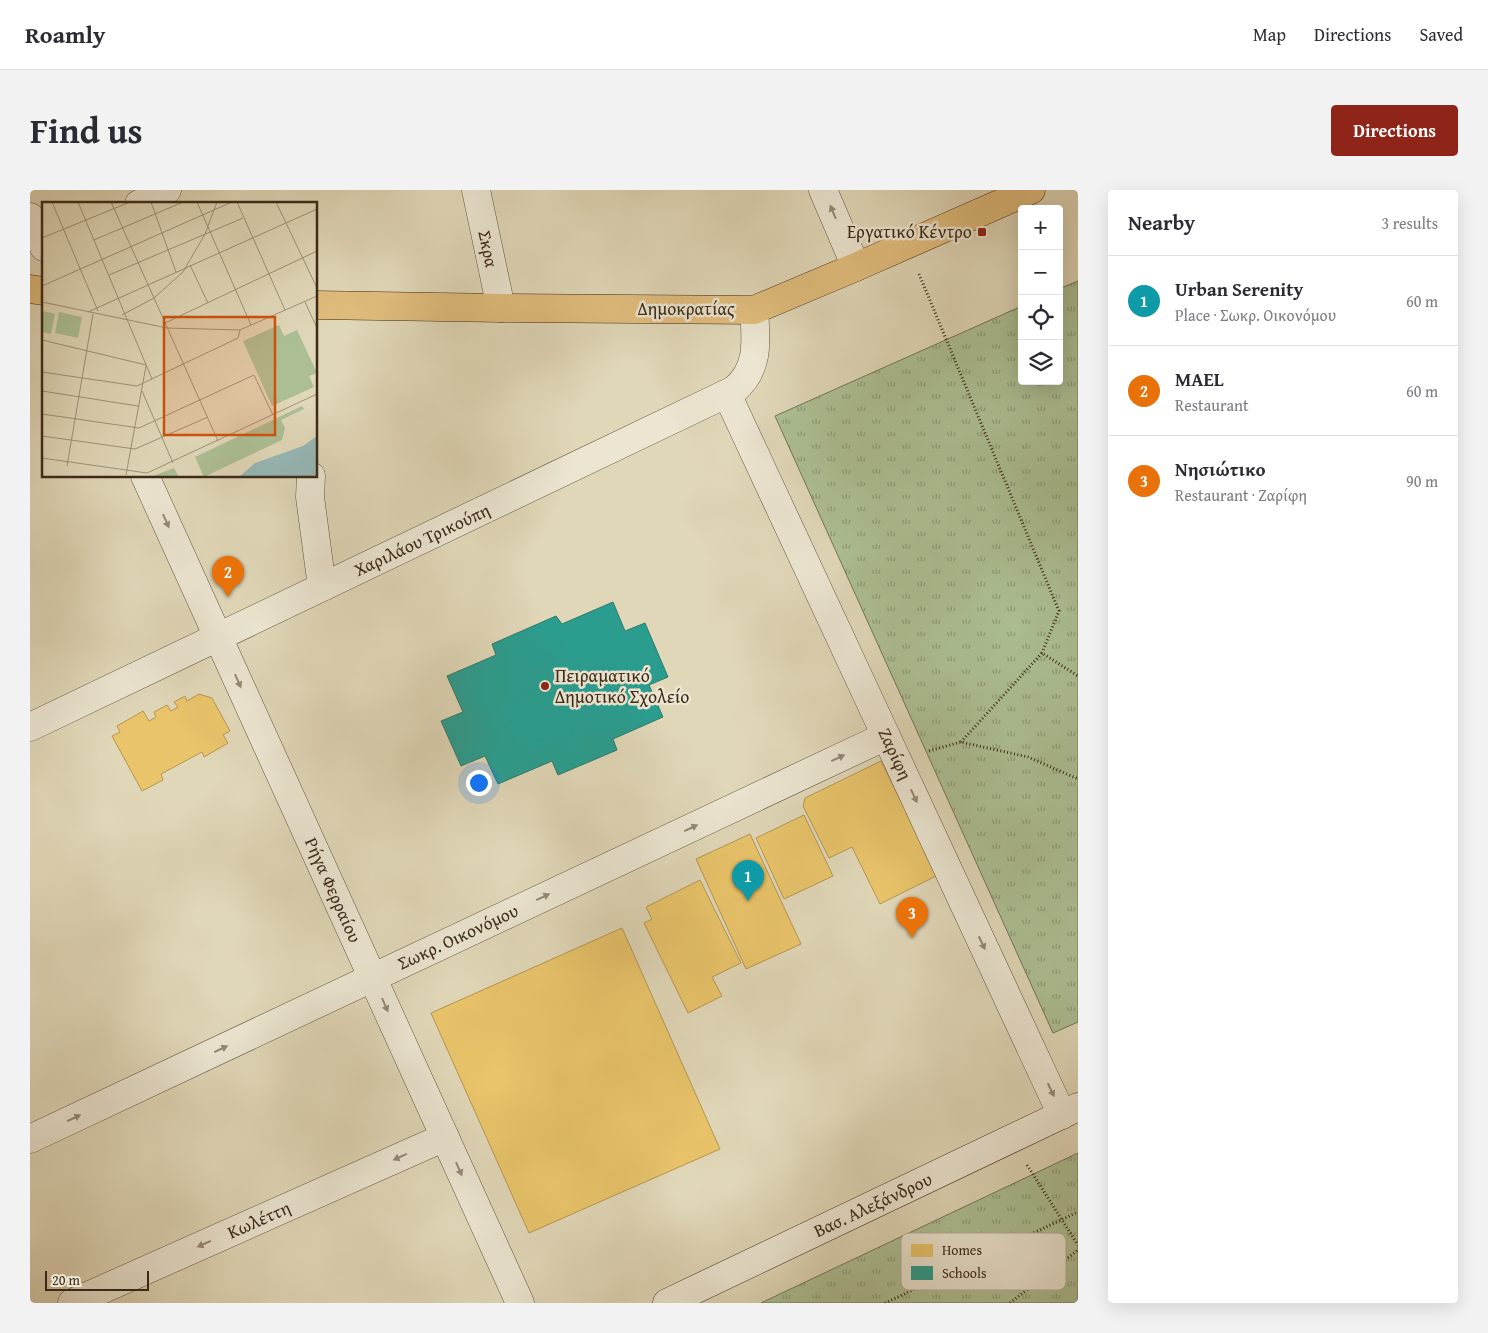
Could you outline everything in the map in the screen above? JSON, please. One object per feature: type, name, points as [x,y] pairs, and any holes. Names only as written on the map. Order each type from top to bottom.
[{"type":"main road","name":"Δημοκρατίας","points":[[318,305],[754,310],[1031,190]]},
{"type":"street","points":[[143,202],[167,190]]},
{"type":"street","name":"Σκρα","points":[[476,190],[501,308]]},
{"type":"street","points":[[823,190],[856,267]]},
{"type":"street","points":[[30,217],[42,243]]},
{"type":"street","name":"Χαριλάου Τρικούπη","points":[[30,727],[727,394],[741,384],[753,364],[756,341],[754,310]]},
{"type":"street","name":"Ζαρίφη","points":[[727,394],[897,760],[1070,1111]]},
{"type":"street","name":"Ρήγα Φερραίου","points":[[146,478],[520,1303]]},
{"type":"street","points":[[311,478],[310,497],[322,587]]},
{"type":"street","name":"Σωκρ. Οικονόμου","points":[[30,1139],[886,736]]},
{"type":"street","name":"Βασ. Αλεξάνδρου","points":[[667,1303],[1070,1111]]},
{"type":"street","name":"Κωλέττη","points":[[72,1303],[445,1137]]},
{"type":"path","points":[[907,245],[1058,611],[1042,653],[961,742]]},
{"type":"path","points":[[1042,653],[1078,676]]},
{"type":"path","points":[[897,760],[961,742],[1028,756],[1078,779]]},
{"type":"path","points":[[1009,1140],[1078,1245]]},
{"type":"path","points":[[1034,1233],[1078,1212]]},
{"type":"path","points":[[1066,1259],[1078,1250]]},
{"type":"path","points":[[885,1303],[913,1290]]},
{"type":"path","points":[[1010,1303],[1027,1290]]},
{"type":"green space","points":[[1078,281],[1078,1022],[1053,1033],[775,416],[1018,308],[1018,385],[1063,385],[1063,287]]},
{"type":"green space","points":[[1078,1153],[1078,1303],[761,1303],[901,1237],[901,1290],[1066,1290],[1066,1233],[909,1233]]},
{"type":"building: Homes","points":[[199,694],[212,698],[230,731],[223,735],[228,743],[204,757],[202,752],[161,774],[163,780],[142,791],[112,736],[120,732],[117,726],[143,711],[149,721],[156,717],[154,712],[167,705],[171,711],[178,707],[174,702],[185,696],[187,701]]},
{"type":"building: Homes","points":[[881,761],[938,875],[880,904],[852,847],[829,858],[803,806],[805,798]]},
{"type":"building: Homes","points":[[804,815],[833,876],[784,899],[756,838]]},
{"type":"building: Homes","points":[[750,834],[801,944],[746,969],[696,859]]},
{"type":"building: Homes","points":[[700,880],[741,963],[712,977],[722,996],[688,1013],[644,923],[652,919],[646,907]]},
{"type":"building: Homes","points":[[622,928],[720,1149],[529,1233],[431,1013]]},
{"type":"building: Schools","points":[[613,602],[625,631],[645,623],[668,677],[649,685],[663,717],[613,739],[617,750],[558,775],[552,761],[498,784],[485,756],[461,766],[441,721],[463,712],[447,676],[496,655],[492,644],[556,616],[562,624]]},
{"type":"place","name":"Εργατικό Κέντρο","points":[[982,232]]},
{"type":"place","name":"MAEL","points":[[228,597]]},
{"type":"place","name":"Πειραματικό Δημοτικό Σχολείο","points":[[545,686]]},
{"type":"place","name":"Urban Serenity","points":[[748,901]]},
{"type":"place","name":"Νησιώτικο","points":[[912,938]]}]
